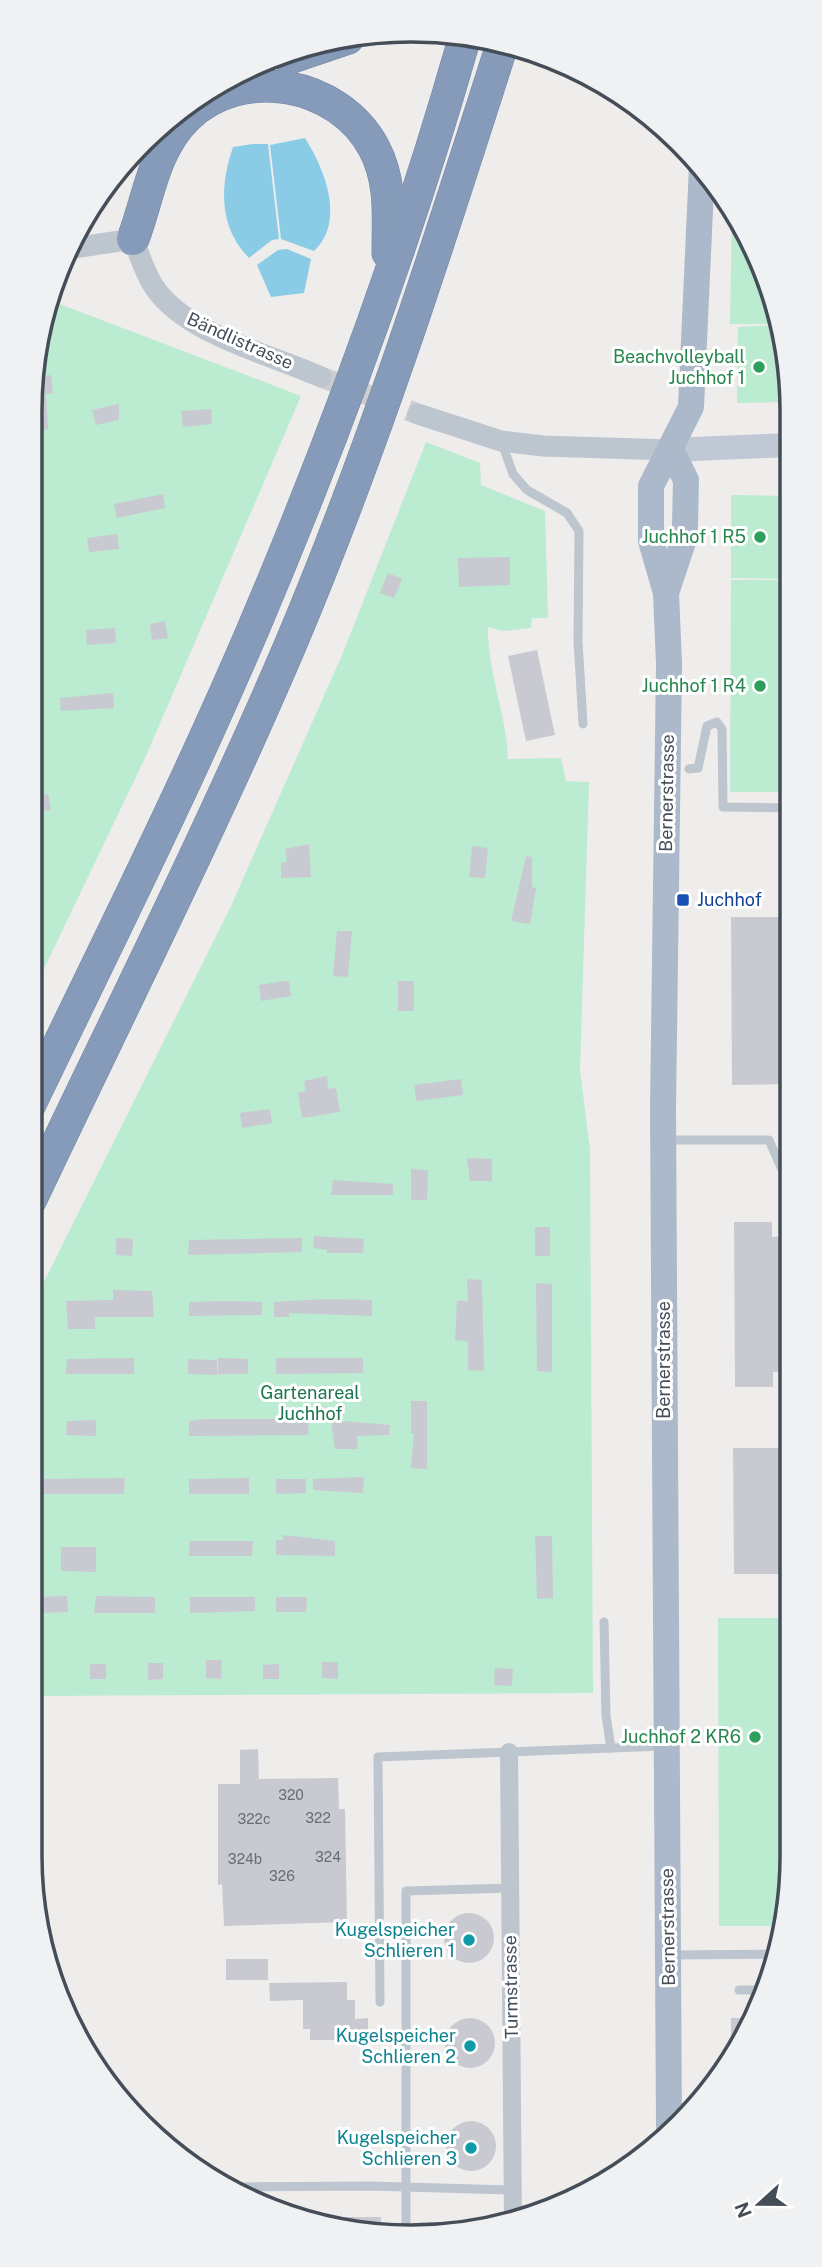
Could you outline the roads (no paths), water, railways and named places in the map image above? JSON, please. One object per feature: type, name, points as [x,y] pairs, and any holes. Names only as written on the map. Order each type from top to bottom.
[{"type":"highway","points":[[42,1079],[181,790],[254,628],[341,412],[388,281],[462,46]]},
{"type":"highway","points":[[42,1176],[218,807],[290,646],[401,359],[424,328],[511,56]]},
{"type":"highway","points":[[191,115],[226,93],[253,86],[282,86],[313,93],[336,106],[362,130],[384,172],[388,196],[388,281]]},
{"type":"highway","points":[[133,239],[159,156],[187,118]]},
{"type":"highway","points":[[133,239],[129,188],[136,166]]},
{"type":"main road","points":[[701,183],[691,407],[671,450],[780,445]]},
{"type":"main road","name":"Bernerstrasse","points":[[669,2120],[663,1140],[669,664],[666,593],[684,538],[686,480],[671,450]]},
{"type":"street","points":[[80,247],[133,239]]},
{"type":"street","name":"Bändlistrasse","points":[[133,239],[149,278],[161,296],[183,317],[321,377]]},
{"type":"street","points":[[418,414],[501,441],[543,446],[671,450]]},
{"type":"street","name":"Turmstrasse","points":[[509,1752],[513,2210]]},
{"type":"lane","points":[[501,441],[513,474],[527,490],[567,513],[579,531],[578,641],[583,724]]},
{"type":"lane","points":[[689,769],[698,768],[707,726],[717,722],[722,729],[723,807],[780,807]]},
{"type":"lane","points":[[663,1140],[769,1140],[780,1165]]},
{"type":"lane","points":[[604,1622],[606,1716],[611,1748]]},
{"type":"lane","points":[[380,2002],[378,1757],[666,1746]]},
{"type":"lane","points":[[406,2225],[406,1891],[510,1888]]},
{"type":"lane","points":[[668,1955],[766,1954]]},
{"type":"lane","points":[[739,1990],[755,1990]]},
{"type":"lane","points":[[248,2187],[513,2190]]},
{"type":"water","points":[[305,138],[319,164],[329,195],[329,225],[324,239],[314,251],[281,239],[270,145]]},
{"type":"water","points":[[268,144],[279,239],[272,240],[249,258],[232,233],[224,205],[224,191],[233,147]]},
{"type":"water","points":[[287,249],[311,259],[304,293],[271,297],[257,265],[278,250]]},
{"type":"tunnel","points":[[321,377],[418,414]]},
{"type":"place","name":"Beachvolleyball Juchhof 1","points":[[759,367]]},
{"type":"place","name":"Juchhof 1 R5","points":[[760,537]]},
{"type":"place","name":"Juchhof 1 R4","points":[[760,686]]},
{"type":"place","name":"Juchhof","points":[[683,900]]},
{"type":"place","name":"Juchhof 2 KR6","points":[[755,1737]]},
{"type":"place","name":"Kugelspeicher Schlieren 1","points":[[469,1940]]},
{"type":"place","name":"Kugelspeicher Schlieren 2","points":[[470,2046]]},
{"type":"place","name":"Kugelspeicher Schlieren 3","points":[[471,2148]]},
{"type":"park label","name":"Gartenareal Juchhof","points":[[310,1403]]}]
